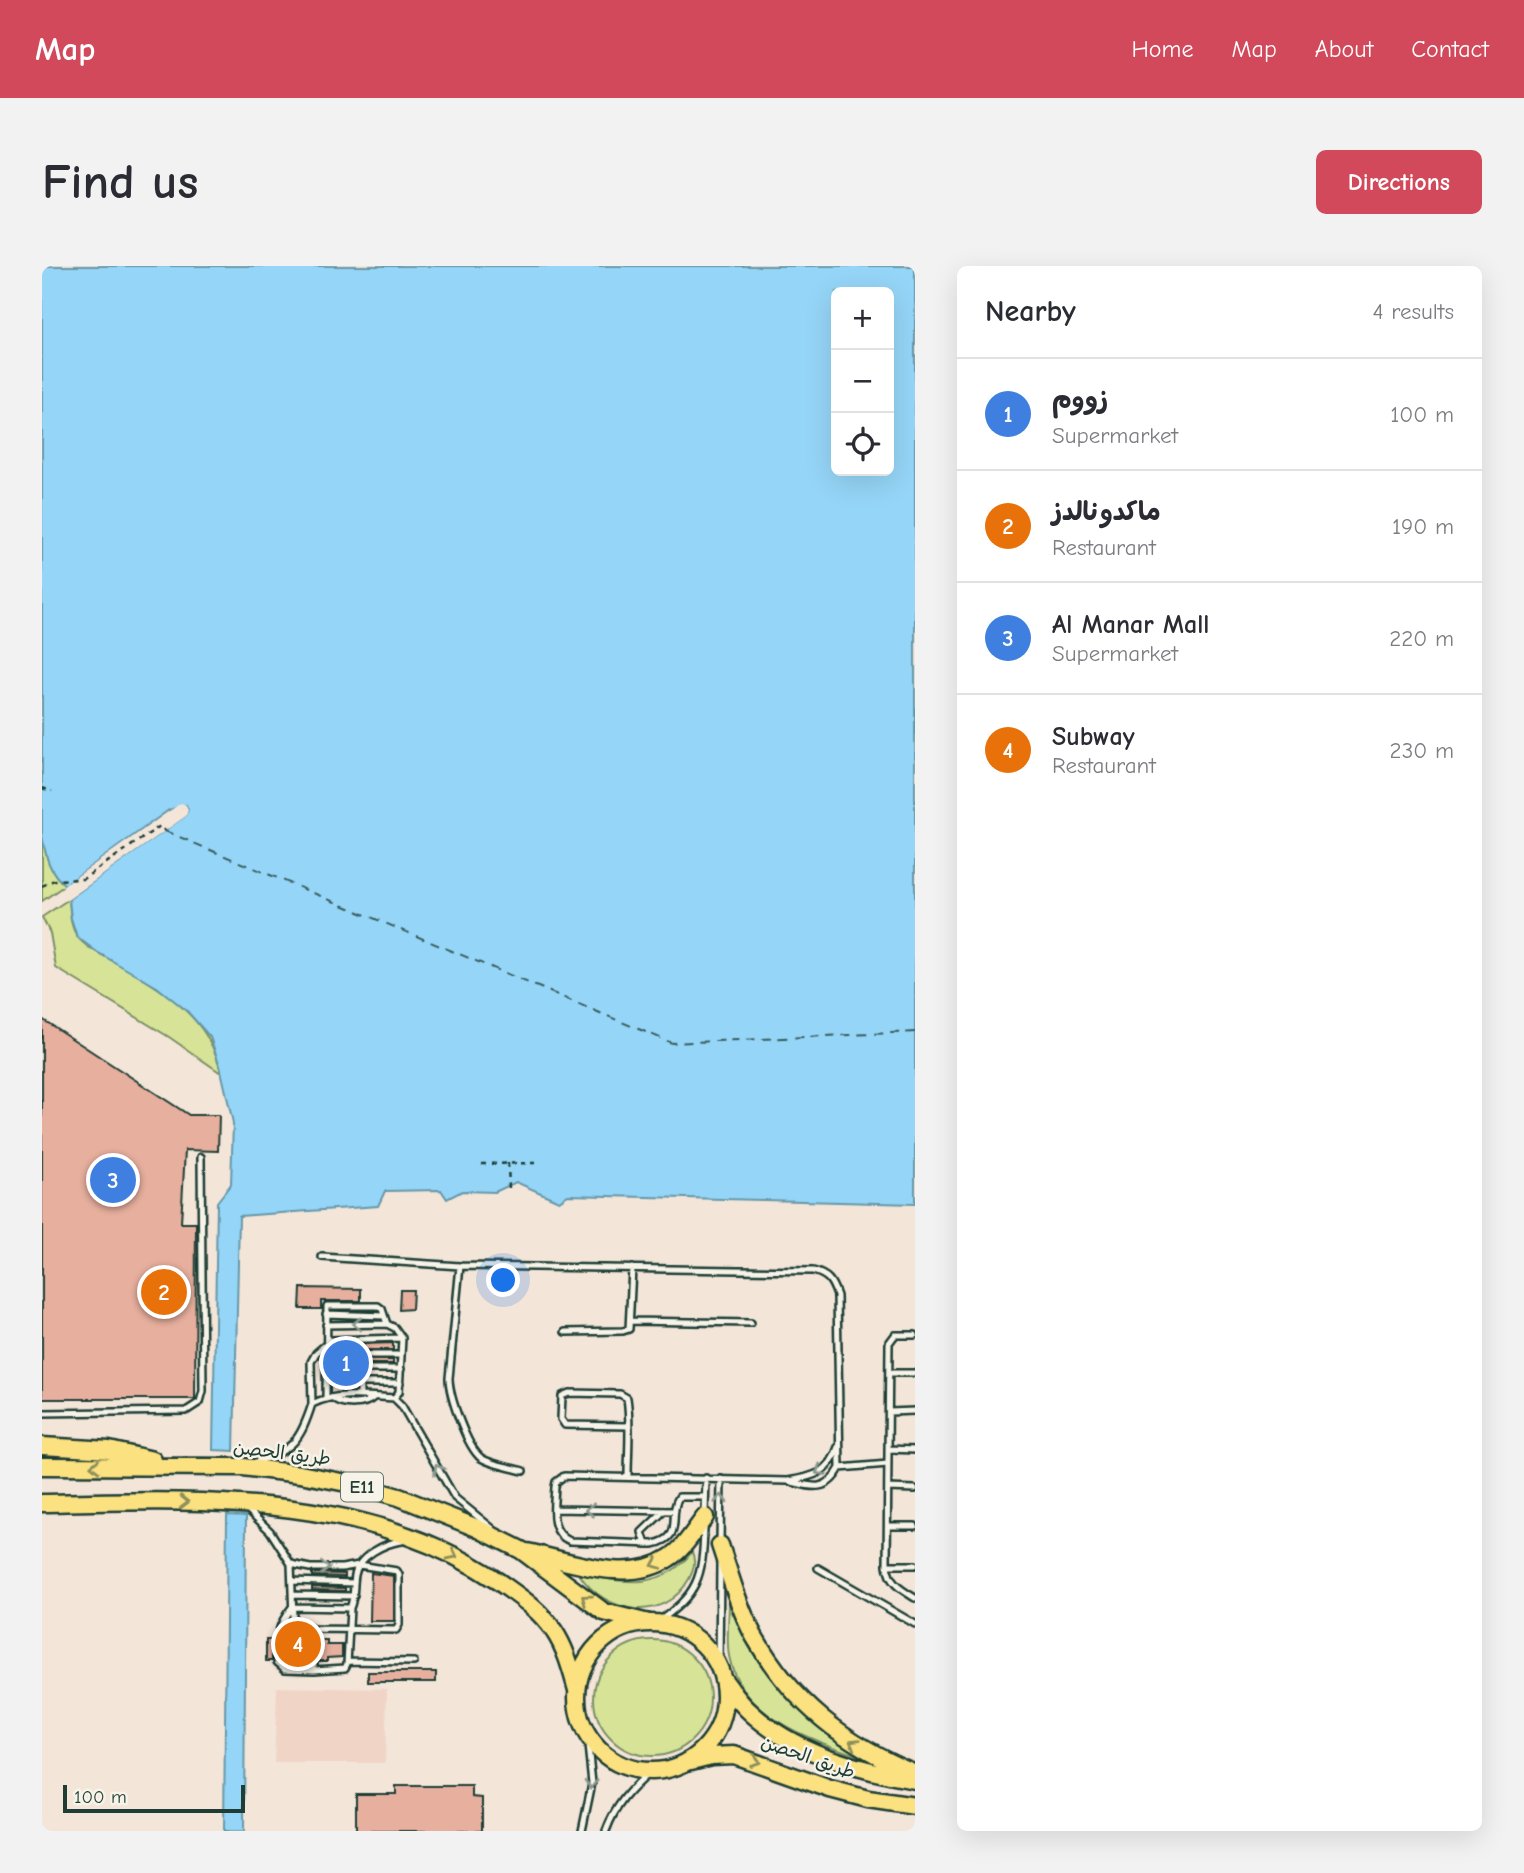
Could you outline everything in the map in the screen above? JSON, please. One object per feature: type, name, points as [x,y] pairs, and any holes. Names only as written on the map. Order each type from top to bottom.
[{"type":"main road","points":[[42,1446],[117,1451],[172,1466]]},
{"type":"main road","name":"طريق الحصن","points":[[42,1466],[243,1467],[352,1484],[400,1497],[477,1528],[521,1550],[584,1600],[604,1612],[652,1624]]},
{"type":"main road","name":"E11","points":[[42,1503],[242,1503],[311,1512],[365,1523],[419,1539],[476,1566],[534,1607],[559,1641],[569,1660],[577,1690]]},
{"type":"main road","points":[[521,1550],[604,1568],[627,1571],[651,1567],[671,1557],[705,1517]]},
{"type":"main road","points":[[720,1545],[736,1593],[754,1634],[777,1672],[807,1706],[841,1735],[879,1758],[915,1773]]},
{"type":"main road","points":[[637,1625],[678,1628],[708,1649],[721,1672],[725,1703],[719,1726],[707,1746],[688,1761],[669,1769],[650,1772],[625,1766],[603,1754],[587,1736],[578,1714],[577,1690],[583,1667],[596,1647],[614,1633],[637,1625]]},
{"type":"main road","name":"طريق الحصن","points":[[721,1672],[746,1709],[775,1732],[849,1765],[915,1780]]},
{"type":"main road","name":"طريق الحصن","points":[[688,1761],[734,1755],[830,1789],[868,1799],[915,1806]]},
{"type":"lane","points":[[42,1413],[186,1411],[200,1402],[203,1391],[201,1157]]},
{"type":"lane","points":[[322,1258],[460,1266],[813,1271],[831,1279],[837,1296],[840,1468],[835,1477],[819,1487],[788,1481],[564,1476],[556,1482],[554,1509],[557,1531],[570,1541],[646,1544],[660,1542],[671,1535],[676,1522],[677,1500],[680,1497],[705,1497]]},
{"type":"lane","points":[[460,1266],[449,1378],[451,1395],[471,1443],[481,1458],[523,1471]]},
{"type":"lane","points":[[565,1332],[626,1331],[631,1327],[632,1268]]},
{"type":"lane","points":[[329,1398],[327,1306],[372,1305],[382,1309],[387,1324]]},
{"type":"lane","points":[[631,1321],[751,1323]]},
{"type":"lane","points":[[326,1325],[387,1324],[394,1328],[402,1338],[399,1392],[394,1398]]},
{"type":"lane","points":[[915,1335],[898,1334],[890,1340],[887,1564],[894,1584],[915,1598]]},
{"type":"lane","points":[[243,1467],[273,1457],[293,1445],[304,1427],[312,1404],[311,1362],[327,1343],[337,1339],[402,1338]]},
{"type":"lane","points":[[359,1339],[360,1396]]},
{"type":"lane","points":[[359,1355],[401,1354]]},
{"type":"lane","points":[[359,1369],[401,1369]]},
{"type":"lane","points":[[889,1373],[915,1373]]},
{"type":"lane","points":[[360,1383],[400,1383]]},
{"type":"lane","points":[[628,1426],[565,1425],[561,1419],[562,1396],[569,1393],[623,1394],[628,1400],[628,1426],[628,1477]]},
{"type":"lane","points":[[329,1398],[343,1403],[366,1403],[374,1397]]},
{"type":"lane","points":[[312,1404],[329,1398],[394,1398],[402,1406],[455,1498],[521,1550]]},
{"type":"lane","points":[[889,1412],[915,1411]]},
{"type":"lane","points":[[788,1481],[823,1472],[831,1464],[839,1444]]},
{"type":"lane","points":[[888,1449],[915,1450]]},
{"type":"lane","points":[[840,1468],[888,1464]]},
{"type":"lane","points":[[652,1624],[685,1600],[696,1584],[703,1560],[706,1478]]},
{"type":"lane","points":[[721,1479],[721,1672]]},
{"type":"lane","points":[[888,1488],[915,1489]]},
{"type":"lane","points":[[242,1503],[270,1531],[291,1564],[293,1618],[298,1624],[313,1629],[390,1631],[396,1630],[399,1625],[397,1571],[359,1565],[310,1569],[291,1564]]},
{"type":"lane","points":[[554,1509],[675,1511]]},
{"type":"lane","points":[[646,1544],[642,1532],[664,1511]]},
{"type":"lane","points":[[888,1526],[915,1526]]},
{"type":"lane","points":[[292,1607],[282,1620],[277,1633],[277,1662],[285,1669],[345,1668],[350,1608],[354,1596],[355,1572],[359,1565],[376,1549],[396,1542],[419,1539]]},
{"type":"lane","points":[[887,1564],[915,1565]]},
{"type":"lane","points":[[818,1568],[890,1612],[915,1624]]},
{"type":"lane","points":[[292,1581],[354,1583]]},
{"type":"lane","points":[[292,1595],[354,1596]]},
{"type":"lane","points":[[292,1607],[350,1608]]},
{"type":"lane","points":[[313,1629],[314,1670]]},
{"type":"lane","points":[[347,1661],[414,1662]]},
{"type":"lane","points":[[582,1831],[592,1783],[587,1736]]},
{"type":"lane","points":[[606,1831],[619,1803],[650,1772]]},
{"type":"path","points":[[42,788],[52,792]]},
{"type":"path","points":[[42,886],[54,880],[83,879],[160,826],[165,831]]},
{"type":"path","points":[[508,1163],[509,1190]]},
{"type":"path","points":[[481,1164],[535,1163]]},
{"type":"shaded area","points":[[277,1687],[387,1689],[385,1763],[274,1763]]},
{"type":"green space","points":[[42,835],[51,869],[65,885],[42,901]]},
{"type":"green space","points":[[69,899],[73,928],[80,940],[151,984],[182,1007],[207,1036],[221,1073],[169,1037],[56,968],[50,933],[42,917]]},
{"type":"green space","points":[[692,1552],[694,1566],[689,1579],[678,1593],[665,1603],[650,1608],[635,1609],[604,1598],[590,1588],[579,1574],[626,1581],[654,1579],[680,1565]]},
{"type":"green space","points":[[734,1601],[755,1651],[781,1691],[815,1724],[859,1756],[819,1742],[779,1722],[747,1694],[736,1677],[729,1656],[729,1602]]},
{"type":"green space","points":[[652,1640],[674,1644],[693,1657],[706,1676],[710,1698],[706,1720],[693,1739],[674,1752],[652,1756],[630,1752],[611,1739],[598,1720],[594,1698],[598,1676],[611,1657],[630,1644]]},
{"type":"water","points":[[42,266],[915,266],[915,1204],[568,1195],[559,1201],[516,1182],[495,1192],[462,1191],[447,1199],[441,1190],[385,1191],[378,1206],[239,1216],[234,1451],[213,1450],[217,1202],[231,1184],[233,1123],[220,1066],[210,1037],[187,1011],[157,987],[97,952],[77,937],[69,899],[185,816],[188,810],[186,805],[169,810],[65,885],[51,869],[42,835]]},
{"type":"water","points":[[227,1515],[246,1516],[244,1831],[224,1831]]},
{"type":"pier","points":[[181,803],[186,805],[188,810],[186,816],[66,901],[67,896],[183,814],[183,807],[67,888],[62,887]]},
{"type":"building","points":[[42,1019],[189,1115],[219,1115],[218,1151],[185,1150],[181,1223],[196,1223],[195,1399],[42,1399]]},
{"type":"building","points":[[301,1288],[361,1289],[361,1301],[321,1301],[321,1309],[300,1309]]},
{"type":"building","points":[[400,1290],[413,1290],[412,1309],[399,1310]]},
{"type":"building","points":[[393,1343],[393,1350],[364,1350],[364,1344]]},
{"type":"building","points":[[338,1350],[354,1350],[354,1375],[331,1377],[332,1364],[339,1364]]},
{"type":"building","points":[[365,1360],[393,1360],[393,1364],[365,1364]]},
{"type":"building","points":[[312,1573],[345,1574],[345,1577],[312,1576]]},
{"type":"building","points":[[371,1573],[394,1576],[394,1621],[370,1621]]},
{"type":"building","points":[[312,1587],[345,1588],[345,1591],[312,1590]]},
{"type":"building","points":[[266,1640],[272,1640],[272,1661],[266,1661]]},
{"type":"building","points":[[283,1640],[308,1640],[309,1660],[283,1660]]},
{"type":"building","points":[[319,1640],[327,1640],[327,1645],[342,1645],[342,1657],[319,1661]]},
{"type":"building","points":[[368,1672],[436,1672],[436,1682],[368,1682]]},
{"type":"building","points":[[396,1786],[472,1786],[472,1797],[482,1798],[482,1831],[356,1831],[356,1794],[396,1794]]},
{"type":"ferry route","points":[[165,831],[672,1043],[915,1032]]},
{"type":"place","name":"Al Manar Mall","points":[[113,1180]]},
{"type":"place","name":"ماكدونالدز","points":[[164,1292]]},
{"type":"place","name":"زووم","points":[[346,1363]]},
{"type":"place","name":"Subway","points":[[298,1644]]}]
